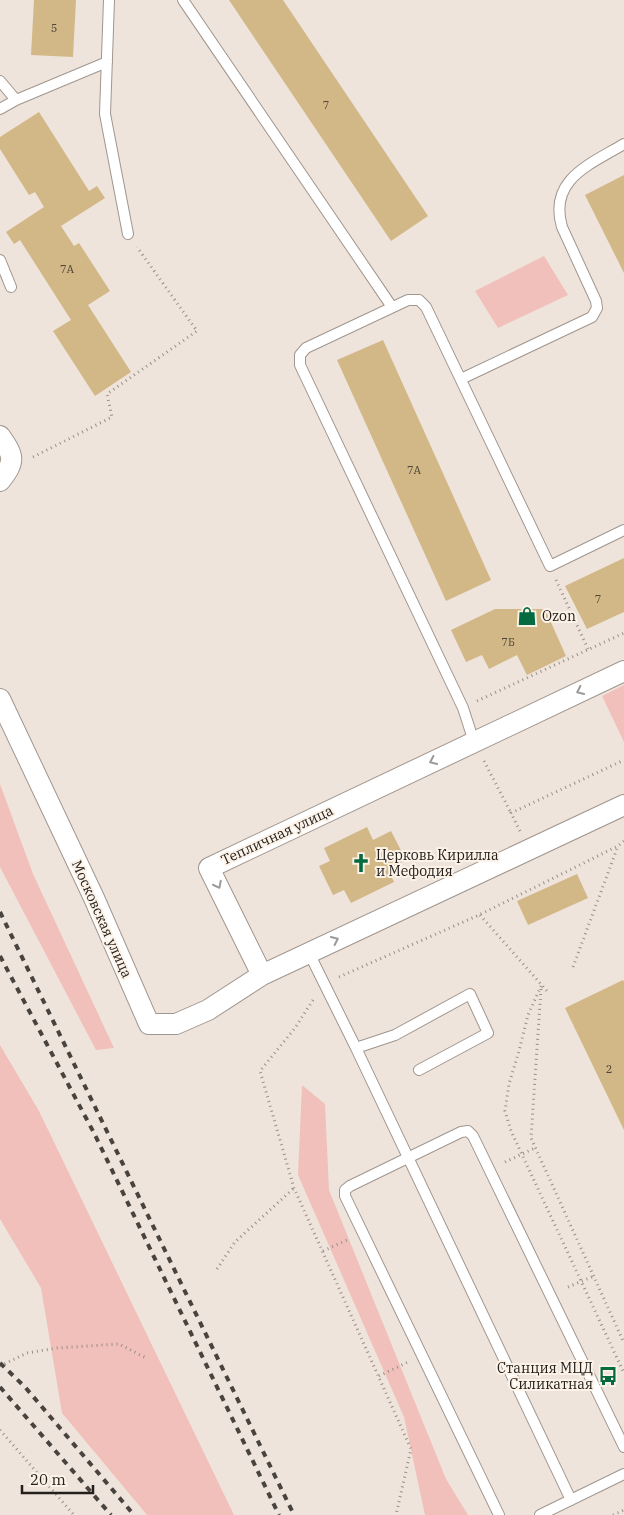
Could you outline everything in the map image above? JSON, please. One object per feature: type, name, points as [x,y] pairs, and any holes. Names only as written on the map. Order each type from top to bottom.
[{"type":"street","points":[[0,436],[11,451],[5,475]]},
{"type":"street","name":"Тепличная улица","points":[[262,974],[209,868],[624,671]]},
{"type":"street","name":"Московская улица","points":[[0,699],[94,898],[149,1024],[176,1024],[208,1010],[262,974]]},
{"type":"street","points":[[262,974],[624,804]]},
{"type":"lane","points":[[109,0],[106,122],[128,234]]},
{"type":"lane","points":[[183,0],[392,307]]},
{"type":"lane","points":[[0,109],[16,100],[106,62]]},
{"type":"lane","points":[[0,81],[16,100]]},
{"type":"lane","points":[[461,379],[592,316],[598,308],[562,227],[559,207],[563,192],[568,182],[576,173],[624,144]]},
{"type":"lane","points":[[0,260],[11,287]]},
{"type":"lane","points":[[474,742],[463,708],[300,365],[300,355],[306,348],[392,307],[408,300],[419,300],[426,307],[550,566],[624,530]]},
{"type":"lane","points":[[309,953],[571,1500]]},
{"type":"lane","points":[[356,1048],[395,1035],[470,994],[488,1033],[419,1070]]},
{"type":"lane","points":[[499,1515],[345,1196],[345,1190],[350,1186],[468,1130],[474,1136],[624,1447]]},
{"type":"lane","points":[[540,1515],[624,1474]]},
{"type":"path","points":[[5,475],[112,417],[106,394],[197,331],[128,234]]},
{"type":"path","points":[[550,566],[588,649]]},
{"type":"path","points":[[463,708],[624,633]]},
{"type":"path","points":[[474,742],[530,849]]},
{"type":"path","points":[[512,813],[624,760]]},
{"type":"path","points":[[573,967],[618,846],[624,840]]},
{"type":"path","points":[[479,915],[547,991]]},
{"type":"path","points":[[541,986],[531,1138],[624,1343]]},
{"type":"path","points":[[541,986],[528,1015],[509,1084],[505,1111],[511,1131],[624,1373]]},
{"type":"path","points":[[505,1162],[535,1148]]},
{"type":"path","points":[[217,1269],[235,1242],[294,1188]]},
{"type":"path","points":[[323,1251],[353,1238]]},
{"type":"path","points":[[568,1287],[594,1276]]},
{"type":"path","points":[[0,1366],[27,1353],[57,1348],[119,1344],[146,1358]]},
{"type":"path","points":[[379,1376],[410,1362]]},
{"type":"path","points":[[0,1430],[74,1515]]},
{"type":"path","points":[[613,1515],[624,1510]]},
{"type":"shaded area","points":[[544,256],[568,295],[498,328],[475,291]]},
{"type":"shaded area","points":[[624,685],[624,742],[602,696]]},
{"type":"shaded area","points":[[0,784],[33,874],[114,1048],[96,1050],[0,867]]},
{"type":"shaded area","points":[[0,1045],[39,1111],[234,1515],[147,1515],[62,1413],[41,1288],[0,1219]]},
{"type":"shaded area","points":[[302,1085],[325,1104],[329,1190],[446,1479],[468,1515],[425,1515],[404,1417],[298,1175]]},
{"type":"building","points":[[34,0],[76,0],[73,57],[31,55]]},
{"type":"building","points":[[229,0],[283,0],[428,216],[391,241]]},
{"type":"building","points":[[39,112],[89,191],[97,186],[105,198],[61,226],[74,246],[79,243],[110,291],[88,305],[131,372],[95,396],[53,331],[71,320],[20,240],[14,244],[6,232],[44,207],[35,192],[29,195],[0,149],[0,137]]},
{"type":"building","points":[[624,175],[624,273],[585,195]]},
{"type":"building","points":[[383,340],[491,580],[446,601],[337,360]]},
{"type":"building","points":[[624,558],[624,612],[587,629],[565,586]]},
{"type":"building","points":[[495,609],[545,609],[566,656],[527,675],[517,655],[489,669],[482,655],[466,662],[451,630]]},
{"type":"building","name":"Церковь Кирилла и Мефодия","points":[[367,827],[373,840],[391,831],[406,860],[388,869],[394,882],[351,903],[344,890],[333,895],[319,866],[330,861],[324,848]]},
{"type":"building","points":[[577,874],[588,898],[528,925],[517,901]]},
{"type":"building","points":[[623,980],[624,982],[624,1130],[565,1008]]},
{"type":"railway","points":[[0,912],[294,1515]]},
{"type":"railway","points":[[0,956],[94,1133],[279,1515]]},
{"type":"railway","points":[[0,1363],[25,1387],[134,1515]]},
{"type":"railway","points":[[0,1387],[111,1515]]},
{"type":"place","name":"Ozon","points":[[527,616]]},
{"type":"place","name":"Церковь Кирилла и Мефодия","points":[[361,863]]},
{"type":"place","name":"Станция МЦД Силикатная","points":[[608,1376]]}]
